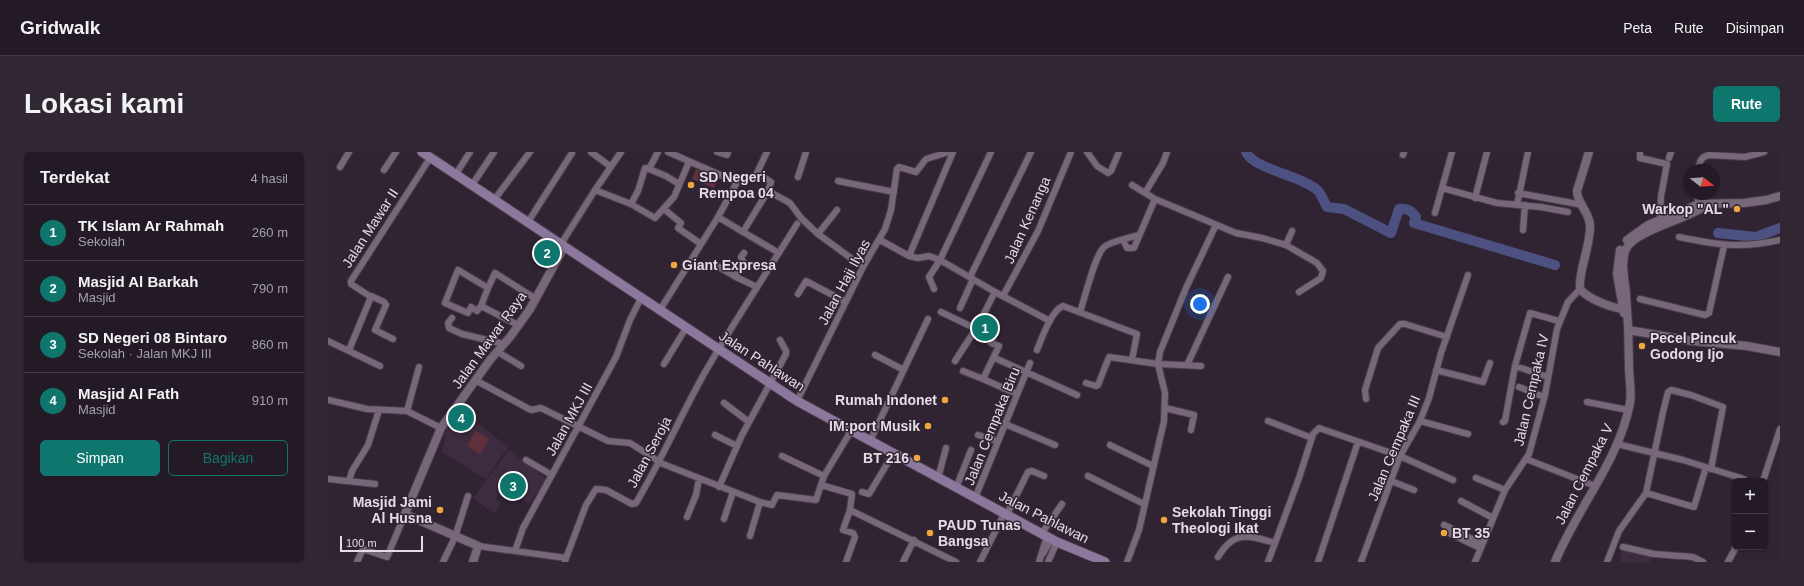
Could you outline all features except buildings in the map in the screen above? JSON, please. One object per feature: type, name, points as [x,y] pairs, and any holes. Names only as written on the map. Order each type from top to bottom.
[{"type":"main road","name":"Jalan Pahlawan","points":[[422,152],[770,385],[956,488],[1050,537],[1105,562]]},
{"type":"street","points":[[340,167],[349,152]]},
{"type":"street","points":[[384,170],[396,152]]},
{"type":"street","points":[[456,174],[470,152]]},
{"type":"street","points":[[472,185],[494,152]]},
{"type":"street","points":[[494,200],[530,152]]},
{"type":"street","points":[[591,152],[611,167]]},
{"type":"street","points":[[562,246],[595,190],[621,152]]},
{"type":"street","points":[[650,169],[658,152]]},
{"type":"street","points":[[660,310],[718,217],[736,185],[734,181],[728,178],[668,152]]},
{"type":"street","points":[[717,152],[727,155],[728,152]]},
{"type":"street","points":[[743,232],[768,191],[771,182],[757,173],[767,152]]},
{"type":"street","points":[[798,177],[806,152]]},
{"type":"street","name":"Jalan Haji Ilyas","points":[[797,401],[863,267],[880,240],[889,217],[897,169],[899,168],[916,172],[926,159],[949,152]]},
{"type":"street","points":[[908,256],[953,152]]},
{"type":"street","points":[[934,289],[929,278],[940,260],[991,152]]},
{"type":"street","points":[[960,308],[972,278],[1031,152]]},
{"type":"street","name":"Jalan Kenanga","points":[[1003,296],[1038,231],[1071,152]]},
{"type":"street","points":[[1087,152],[1097,166],[1108,173],[1111,171],[1119,152]]},
{"type":"street","points":[[1145,193],[1163,163],[1167,152]]},
{"type":"street","points":[[1435,213],[1452,152]]},
{"type":"street","points":[[1474,198],[1487,152]]},
{"type":"street","points":[[1517,205],[1518,193],[1528,152]]},
{"type":"street","points":[[1589,152],[1577,191],[1577,195],[1588,217],[1590,235],[1580,289],[1584,293],[1602,302],[1625,310]]},
{"type":"street","points":[[1640,152],[1640,158],[1667,164],[1661,196],[1662,222]]},
{"type":"street","points":[[1699,164],[1700,160],[1709,155],[1764,152]]},
{"type":"street","points":[[528,222],[572,153]]},
{"type":"street","name":"Jalan Mawar II","points":[[371,296],[351,284],[351,281],[430,158]]},
{"type":"street","points":[[595,190],[631,204],[654,218],[674,197],[689,162]]},
{"type":"street","points":[[631,204],[638,191],[645,168],[666,176],[679,184]]},
{"type":"street","points":[[838,182],[894,192]]},
{"type":"street","points":[[1132,185],[1155,199],[1216,225],[1236,232],[1286,245],[1317,263],[1323,271],[1321,278],[1299,292]]},
{"type":"street","points":[[1442,188],[1474,198],[1568,212]]},
{"type":"street","points":[[768,191],[790,203],[800,218],[818,234],[863,267]]},
{"type":"street","points":[[1518,193],[1583,205]]},
{"type":"street","points":[[1700,200],[1703,204],[1744,203],[1766,200],[1780,196]]},
{"type":"street","points":[[1123,240],[1127,248],[1134,248],[1155,199]]},
{"type":"street","name":"Jalan Cempaka V","points":[[1555,562],[1574,522],[1617,444],[1628,410],[1630,394],[1628,327],[1625,310],[1623,267],[1626,249],[1637,238],[1662,222],[1698,211],[1703,204]]},
{"type":"street","points":[[1523,230],[1525,205]]},
{"type":"street","points":[[664,209],[681,223],[678,228],[701,244]]},
{"type":"street","points":[[818,234],[837,210]]},
{"type":"street","points":[[718,217],[779,253]]},
{"type":"street","name":"Jalan Seroja","points":[[565,560],[579,520],[593,491],[597,488],[602,489],[635,504],[660,462],[684,410],[718,350],[797,224]]},
{"type":"street","points":[[1127,562],[1139,530],[1164,421],[1164,393],[1158,364],[1163,342],[1216,225]]},
{"type":"street","points":[[1286,245],[1292,231]]},
{"type":"street","points":[[1080,312],[1100,253],[1106,246],[1139,235]]},
{"type":"street","points":[[1679,237],[1724,246],[1754,246],[1780,240]]},
{"type":"street","points":[[880,240],[908,256],[918,258],[929,256],[940,260],[995,292],[1050,321]]},
{"type":"street","name":"Jalan Mawar Raya","points":[[405,514],[441,428],[475,380],[518,326],[536,299],[562,246]]},
{"type":"street","points":[[1640,299],[1709,314],[1724,246]]},
{"type":"street","points":[[736,277],[743,261],[741,257],[744,253]]},
{"type":"street","points":[[719,268],[757,287]]},
{"type":"street","points":[[488,288],[458,270],[445,302],[468,313],[471,307],[477,311],[481,306],[495,273],[536,299]]},
{"type":"street","name":"Jalan Cempaka III","points":[[1361,562],[1400,456],[1420,421],[1429,398],[1436,370],[1468,275]]},
{"type":"street","points":[[1187,365],[1228,276]]},
{"type":"street","points":[[798,294],[806,281],[846,302]]},
{"type":"street","name":"Jalan Cempaka IV","points":[[1475,562],[1492,518],[1505,490],[1526,459],[1544,397],[1553,341],[1568,302],[1580,289]]},
{"type":"street","points":[[955,361],[975,330],[995,292]]},
{"type":"street","points":[[349,350],[371,296],[384,302],[386,305],[375,330],[393,339]]},
{"type":"street","name":"Jalan MKJ III","points":[[515,551],[523,528],[616,357],[630,320],[641,298]]},
{"type":"street","points":[[481,306],[518,326]]},
{"type":"street","points":[[1037,350],[1050,321],[1058,309],[1062,306],[1137,334],[1132,360]]},
{"type":"street","points":[[941,312],[992,337],[991,343],[999,346],[983,379]]},
{"type":"street","points":[[1503,422],[1505,421],[1515,366],[1530,313],[1560,321]]},
{"type":"street","points":[[452,318],[448,323],[449,328],[462,334],[504,344]]},
{"type":"street","points":[[870,441],[928,319]]},
{"type":"street","points":[[1366,399],[1365,390],[1378,348],[1400,324],[1405,324],[1447,337]]},
{"type":"street","points":[[1628,327],[1692,341],[1747,346],[1780,352]]},
{"type":"street","points":[[664,364],[686,328]]},
{"type":"street","points":[[719,487],[737,446],[786,352],[780,340]]},
{"type":"street","points":[[328,341],[380,366]]},
{"type":"street","points":[[498,352],[521,366]]},
{"type":"street","points":[[875,355],[904,370]]},
{"type":"street","points":[[1086,383],[1096,386],[1098,385],[1108,357],[1158,364],[1201,366]]},
{"type":"street","points":[[997,359],[1077,395]]},
{"type":"street","name":"Jalan Cempaka Biru","points":[[975,498],[1030,363]]},
{"type":"street","points":[[1436,370],[1483,382],[1490,363]]},
{"type":"street","points":[[1515,366],[1548,378]]},
{"type":"street","points":[[406,411],[419,367]]},
{"type":"street","points":[[963,371],[1017,394]]},
{"type":"street","points":[[475,380],[530,410],[541,408],[608,441],[630,443],[660,462],[699,479],[760,502],[773,505],[777,495],[816,500],[824,476],[851,431]]},
{"type":"street","points":[[1519,387],[1544,397]]},
{"type":"street","points":[[1607,562],[1619,531],[1646,493],[1668,392],[1671,390],[1682,392],[1723,408],[1708,468],[1694,507],[1646,493]]},
{"type":"street","points":[[328,400],[379,410],[406,411],[441,428]]},
{"type":"street","points":[[1587,402],[1628,410]]},
{"type":"street","points":[[724,403],[749,422]]},
{"type":"street","points":[[1165,408],[1194,415],[1191,430]]},
{"type":"street","points":[[349,481],[352,471],[368,445],[379,410]]},
{"type":"street","points":[[1268,421],[1312,438]]},
{"type":"street","points":[[1420,421],[1468,434]]},
{"type":"street","points":[[1005,424],[1055,445]]},
{"type":"street","points":[[1268,562],[1315,430],[1322,428],[1400,456],[1453,480]]},
{"type":"street","points":[[1764,478],[1780,429]]},
{"type":"street","points":[[715,434],[737,446]]},
{"type":"street","points":[[978,435],[997,441]]},
{"type":"street","points":[[1318,562],[1358,442]]},
{"type":"street","points":[[1617,444],[1654,452],[1741,478]]},
{"type":"street","points":[[1110,445],[1153,466]]},
{"type":"street","points":[[938,478],[946,448]]},
{"type":"street","points":[[956,488],[971,450]]},
{"type":"street","points":[[862,492],[869,494],[893,454]]},
{"type":"street","points":[[782,456],[824,476]]},
{"type":"street","points":[[1526,459],[1595,486]]},
{"type":"street","points":[[526,460],[552,475]]},
{"type":"street","points":[[980,562],[1028,472],[1044,476]]},
{"type":"street","points":[[1088,476],[1144,504]]},
{"type":"street","points":[[1476,478],[1505,490]]},
{"type":"street","points":[[328,479],[375,484]]},
{"type":"street","points":[[688,517],[695,498],[699,479]]},
{"type":"street","points":[[1391,481],[1414,490]]},
{"type":"street","points":[[821,485],[852,494],[850,510],[843,530],[853,533],[855,537],[846,562]]},
{"type":"street","points":[[724,519],[733,492]]},
{"type":"street","points":[[443,562],[454,537],[468,496]]},
{"type":"street","points":[[1461,501],[1492,518]]},
{"type":"street","points":[[750,536],[760,502]]},
{"type":"street","points":[[1040,559],[1062,504]]},
{"type":"street","points":[[850,510],[914,540],[956,562]]},
{"type":"street","points":[[357,562],[364,549],[387,557],[405,514],[454,537],[478,546],[565,560]]},
{"type":"street","points":[[1447,526],[1481,546]]},
{"type":"street","points":[[1218,558],[1227,544],[1240,537],[1251,536],[1275,544]]},
{"type":"street","points":[[1048,562],[1050,537]]},
{"type":"street","points":[[903,562],[914,540]]},
{"type":"street","points":[[473,562],[478,546]]},
{"type":"street","points":[[1623,547],[1654,554],[1693,557],[1703,562]]},
{"type":"street","points":[[1728,562],[1734,550]]},
{"type":"shaded area","points":[[696,169],[718,178],[714,188],[692,179]]},
{"type":"shaded area","points":[[460,409],[508,447],[486,479],[442,452],[447,427]]},
{"type":"shaded area","points":[[476,431],[489,439],[480,454],[467,446]]},
{"type":"shaded area","points":[[509,450],[548,480],[528,504],[519,497],[515,502],[501,492],[495,499],[501,504],[494,514],[473,498]]},
{"type":"shaded area","points":[[510,470],[527,482],[515,499],[498,487]]},
{"type":"shaded area","points":[[1622,550],[1637,555],[1638,552],[1652,556],[1650,562],[1619,562]]},
{"type":"waterway","points":[[1246,152],[1258,163],[1308,184],[1318,190],[1327,207],[1344,209],[1391,233],[1399,209],[1407,209],[1416,217],[1414,223],[1555,265]]},
{"type":"waterway","points":[[1718,233],[1756,237],[1780,228]]},
{"type":"place","name":"SD Negeri Rempoa 04","points":[[691,185]]},
{"type":"place","name":"Warkop \"AL\"","points":[[1737,209]]},
{"type":"place","name":"Masjid Al Barkah","points":[[547,253]]},
{"type":"place","name":"Giant Expresa","points":[[674,265]]},
{"type":"place","name":"TK Islam Ar Rahmah","points":[[985,328]]},
{"type":"place","name":"Pecel Pincuk Godong Ijo","points":[[1642,346]]},
{"type":"place","name":"Rumah Indonet","points":[[945,400]]},
{"type":"place","name":"Masjid Al Fath","points":[[461,418]]},
{"type":"place","name":"IM:port Musik","points":[[928,426]]},
{"type":"place","name":"BT 216","points":[[917,458]]},
{"type":"place","name":"SD Negeri 08 Bintaro","points":[[513,486]]},
{"type":"place","name":"Masjid Jami Al Husna","points":[[440,510]]},
{"type":"place","name":"Sekolah Tinggi Theologi Ikat","points":[[1164,520]]},
{"type":"place","name":"PAUD Tunas Bangsa","points":[[930,533]]},
{"type":"place","name":"BT 35","points":[[1444,533]]}]
